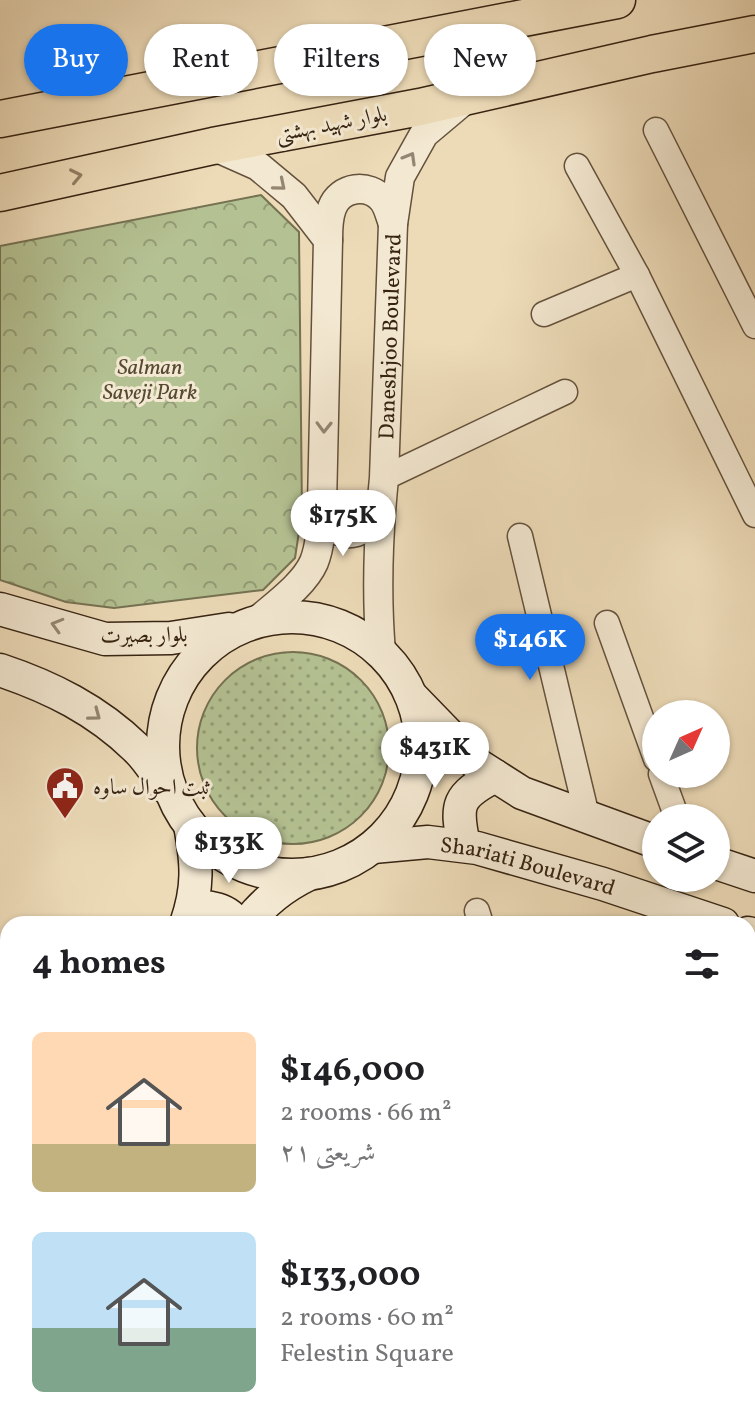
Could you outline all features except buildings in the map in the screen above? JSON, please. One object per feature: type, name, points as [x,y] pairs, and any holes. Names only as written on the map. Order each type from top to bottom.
[{"type":"main road","points":[[0,119],[617,0]]},
{"type":"main road","name":"بلوار شهید بهشتی","points":[[536,81],[755,34]]},
{"type":"main road","name":"بلوار شهید بهشتی","points":[[0,193],[213,146],[470,96]]},
{"type":"main road","name":"بلوار بصیرت","points":[[0,609],[105,639],[171,638],[250,624]]},
{"type":"main road","points":[[173,795],[166,774],[164,740],[169,707],[178,686],[190,666],[205,650],[250,624],[283,617],[309,618],[335,624],[360,636],[381,652],[399,673],[412,697],[421,733],[420,770],[408,805],[398,821],[373,847],[344,865],[310,874],[291,883],[262,905],[253,916]]},
{"type":"main road","points":[[0,670],[57,691],[91,711],[137,749],[173,795],[190,825],[211,845],[235,861],[272,873],[310,874]]},
{"type":"main road","points":[[412,697],[478,765],[522,793],[642,837]]},
{"type":"main road","points":[[464,845],[459,823],[461,800],[470,789],[495,776]]},
{"type":"main road","points":[[189,916],[197,866],[190,825]]},
{"type":"main road","name":"Shariati Boulevard","points":[[373,847],[428,842],[464,845],[603,884],[696,916]]},
{"type":"main road","points":[[730,867],[753,874]]},
{"type":"main road","points":[[189,916],[207,905],[231,916]]},
{"type":"street","name":"Daneshjoo Boulevard","points":[[381,652],[377,605],[379,515],[384,478],[393,224],[400,177],[424,134],[470,96]]},
{"type":"street","points":[[656,130],[755,326]]},
{"type":"street","points":[[213,146],[258,166],[294,196],[328,240]]},
{"type":"street","points":[[577,166],[637,275],[755,515]]},
{"type":"street","points":[[250,624],[299,582],[313,564],[319,542],[328,240],[332,207],[340,196],[355,189],[370,190],[385,202],[393,224]]},
{"type":"street","points":[[544,314],[637,275]]},
{"type":"street","points":[[384,478],[565,392]]},
{"type":"street","points":[[322,505],[330,523],[344,532],[367,529],[379,515]]},
{"type":"street","points":[[520,536],[587,816]]},
{"type":"street","points":[[607,623],[642,720]]},
{"type":"green space","name":"Salman Saveji Park","points":[[261,195],[299,232],[302,512],[295,558],[263,590],[114,608],[66,602],[0,580],[0,246]]},
{"type":"green space","points":[[293,652],[330,659],[361,680],[382,711],[389,748],[382,785],[361,816],[330,837],[293,844],[256,837],[225,816],[204,785],[197,748],[204,711],[225,680],[256,659]]},
{"type":"place","name":"ثبت احوال ساوه","points":[[65,820]]}]
